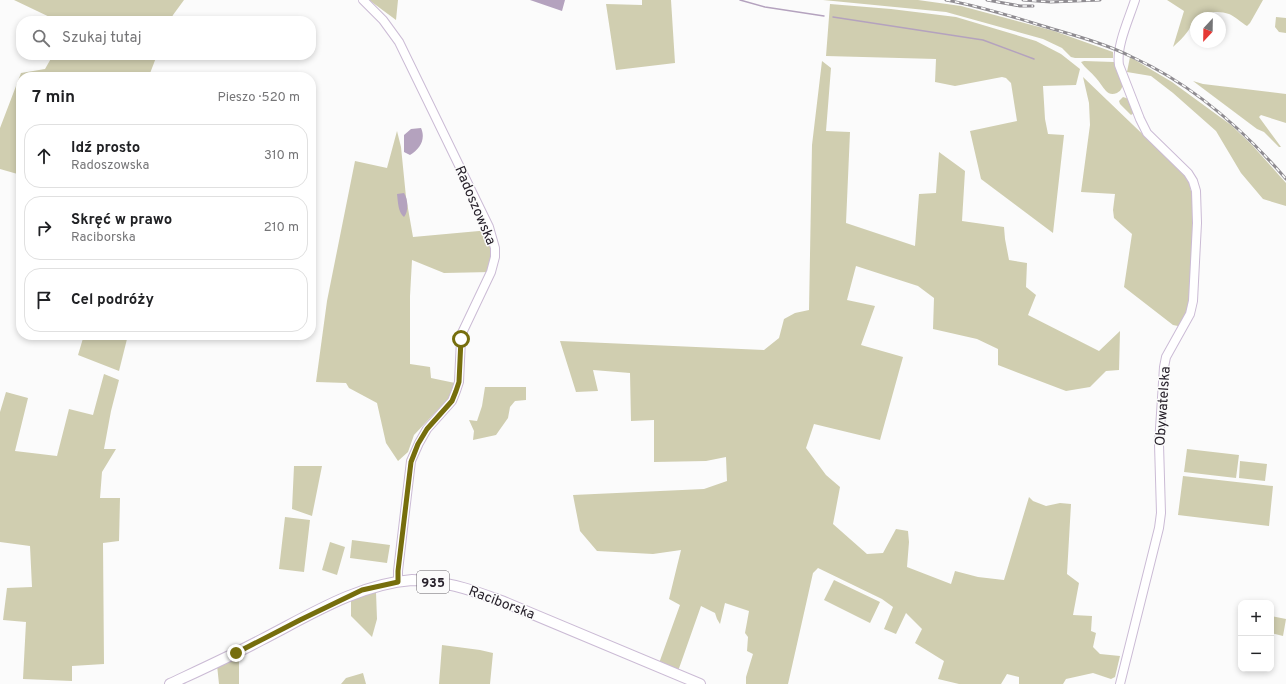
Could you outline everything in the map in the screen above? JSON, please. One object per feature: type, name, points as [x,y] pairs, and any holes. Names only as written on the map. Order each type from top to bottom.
[{"type":"main road","name":"Raciborska","points":[[170,684],[362,590],[414,580],[446,583],[472,590],[700,684]]},
{"type":"street","name":"Radoszowska","points":[[363,0],[383,20],[399,42],[489,227],[495,248],[495,261],[491,272],[462,332],[459,382],[456,391],[452,401],[427,429],[418,444],[411,462],[398,582]]},
{"type":"street","name":"Obywatelska","points":[[1120,684],[1159,528],[1161,512],[1160,444],[1164,367],[1166,356],[1191,312],[1197,223],[1196,191],[1193,181],[1188,173],[1148,133],[1140,119],[1118,60],[1123,36],[1135,0]]},
{"type":"shaded area","points":[[14,0],[184,0],[172,16],[48,16]]},
{"type":"shaded area","points":[[369,0],[398,0],[396,20]]},
{"type":"shaded area","points":[[530,0],[565,0],[562,11]]},
{"type":"shaded area","points":[[642,0],[671,0],[675,63],[616,70],[606,4],[642,5]]},
{"type":"shaded area","points":[[823,0],[918,0],[961,6],[1054,31],[1113,52],[1113,58],[1071,57],[1062,48],[1043,39],[946,12]]},
{"type":"shaded area","points":[[1167,0],[1263,0],[1247,26],[1226,12],[1190,12],[1190,27],[1173,47],[1184,11]]},
{"type":"shaded area","points":[[830,4],[891,9],[956,17],[1036,41],[1061,54],[1080,69],[1076,85],[1043,86],[1045,119],[1048,134],[1064,135],[1053,233],[981,179],[970,131],[1017,121],[1011,83],[1006,78],[1002,77],[955,86],[935,82],[936,59],[826,56]]},
{"type":"shaded area","points":[[1276,17],[1286,18],[1286,33],[1279,32],[1275,27]]},
{"type":"shaded area","points":[[1130,57],[1172,82],[1231,125],[1252,145],[1286,183],[1286,206],[1263,199],[1241,173],[1216,131],[1173,93],[1151,76],[1127,72]]},
{"type":"shaded area","points":[[50,60],[155,60],[151,72],[27,72],[45,69]]},
{"type":"shaded area","points":[[822,61],[831,68],[826,131],[850,132],[846,223],[915,246],[919,194],[936,193],[939,152],[965,171],[962,221],[1004,227],[1009,260],[1027,263],[1026,287],[1036,295],[1028,315],[1099,351],[1120,331],[1119,370],[1106,371],[1090,387],[1066,391],[998,365],[998,349],[977,339],[933,329],[934,298],[918,286],[856,266],[847,300],[875,306],[861,345],[903,357],[880,440],[814,424],[806,448],[826,475],[840,487],[833,524],[867,554],[883,553],[896,529],[908,531],[909,542],[907,567],[951,584],[955,571],[978,577],[1004,580],[1029,497],[1033,501],[1046,506],[1060,503],[1071,504],[1067,574],[1079,583],[1073,615],[1092,616],[1091,631],[1096,633],[1093,647],[1100,654],[1120,656],[1115,677],[1111,679],[1093,673],[1066,679],[1063,684],[1019,684],[1019,677],[1007,674],[1001,684],[959,684],[938,679],[944,661],[915,643],[922,629],[906,613],[896,634],[884,629],[893,607],[882,599],[818,568],[813,573],[788,684],[746,684],[746,677],[753,654],[747,651],[748,637],[745,633],[749,611],[725,603],[720,624],[715,613],[701,606],[677,674],[658,666],[680,605],[669,599],[681,550],[653,554],[597,551],[580,531],[573,495],[704,489],[727,481],[726,457],[706,461],[654,462],[654,420],[631,421],[630,373],[593,370],[598,391],[576,392],[560,341],[764,350],[779,338],[784,319],[795,313],[809,310],[812,145]]},
{"type":"shaded area","points":[[1081,62],[1114,62],[1122,78],[1122,87],[1120,90],[1114,94],[1107,92]]},
{"type":"shaded area","points":[[1083,77],[1182,172],[1189,182],[1193,200],[1194,250],[1189,308],[1178,326],[1173,325],[1124,287],[1132,234],[1114,218],[1113,210],[1115,194],[1081,192],[1090,125],[1089,103]]},
{"type":"shaded area","points":[[1193,81],[1203,84],[1286,94],[1286,123],[1261,115],[1259,117],[1281,147],[1279,147],[1264,132],[1257,129]]},
{"type":"shaded area","points":[[16,86],[16,174],[0,169],[0,128]]},
{"type":"shaded area","points":[[1123,97],[1129,99],[1134,113],[1131,115],[1120,104],[1119,101]]},
{"type":"shaded area","points":[[421,128],[423,136],[417,150],[410,155],[404,152],[404,135],[411,129]]},
{"type":"shaded area","points":[[397,131],[401,147],[406,197],[413,237],[490,230],[495,248],[491,272],[444,273],[412,260],[410,296],[410,364],[430,367],[431,378],[455,383],[449,398],[414,435],[408,452],[398,461],[386,443],[377,403],[349,388],[346,383],[316,382],[327,301],[355,161],[387,168]]},
{"type":"shaded area","points":[[404,193],[407,212],[404,217],[399,210],[397,194]]},
{"type":"shaded area","points":[[82,340],[127,340],[119,371],[78,355]]},
{"type":"shaded area","points":[[104,374],[119,380],[111,411],[104,449],[116,449],[102,472],[100,498],[120,498],[119,541],[103,543],[104,664],[72,666],[72,681],[23,679],[26,622],[3,620],[7,588],[32,587],[30,546],[0,542],[0,412],[6,392],[28,398],[15,451],[57,456],[69,409],[93,415]]},
{"type":"shaded area","points":[[485,387],[526,387],[526,400],[515,401],[510,407],[508,418],[496,435],[473,440],[474,431],[469,420],[477,421],[482,406]]},
{"type":"shaded area","points":[[1187,449],[1239,455],[1236,478],[1184,472]]},
{"type":"shaded area","points":[[1240,461],[1267,464],[1265,481],[1239,478]]},
{"type":"shaded area","points":[[294,466],[322,466],[312,516],[292,509]]},
{"type":"shaded area","points":[[1183,476],[1273,486],[1269,526],[1178,515]]},
{"type":"shaded area","points":[[285,517],[310,520],[304,572],[279,569]]},
{"type":"shaded area","points":[[352,540],[390,545],[387,563],[350,558]]},
{"type":"shaded area","points":[[330,542],[345,547],[337,575],[322,570]]},
{"type":"shaded area","points":[[834,580],[880,602],[870,623],[824,600]]},
{"type":"shaded area","points":[[376,592],[377,619],[372,637],[351,616],[351,600]]},
{"type":"shaded area","points":[[1274,617],[1286,619],[1283,636],[1274,634]]},
{"type":"shaded area","points":[[442,645],[493,653],[490,684],[439,684]]},
{"type":"shaded area","points":[[239,657],[239,684],[219,684],[217,665]]},
{"type":"shaded area","points":[[363,673],[366,684],[341,684],[346,678]]},
{"type":"waterway","points":[[740,0],[765,7],[824,16]]},
{"type":"waterway","points":[[833,17],[983,40],[1034,59]]},
{"type":"railway","points":[[946,0],[971,5],[1088,40],[1121,52],[1154,68],[1196,94],[1215,109],[1252,143],[1286,179]]},
{"type":"railway","points":[[987,0],[1020,6],[1033,6]]},
{"type":"railway","points":[[1023,0],[1051,2],[1100,0]]},
{"type":"route","points":[[236,653],[362,590],[398,582],[411,462],[418,444],[427,429],[452,401],[459,384],[461,339]]}]
